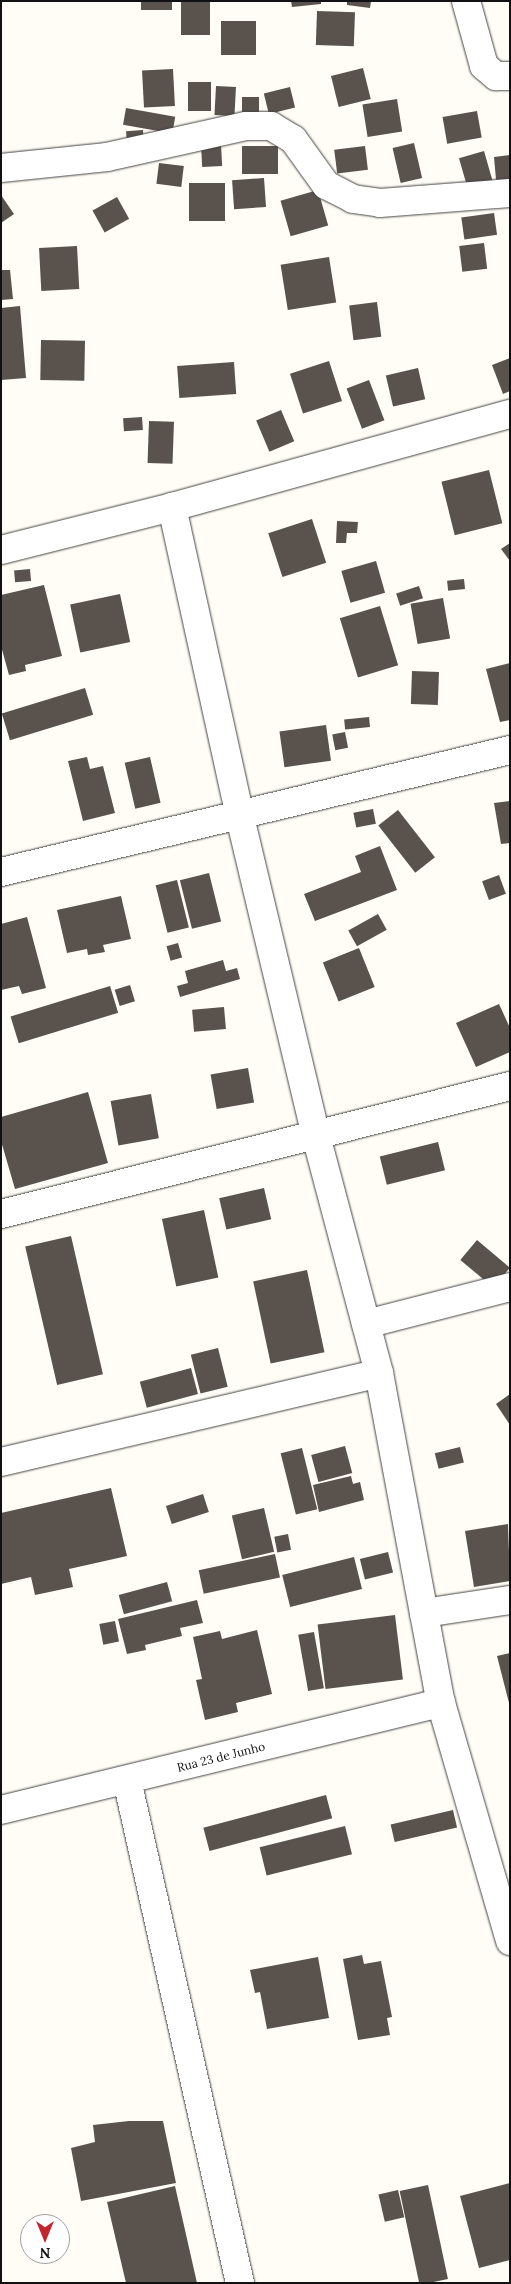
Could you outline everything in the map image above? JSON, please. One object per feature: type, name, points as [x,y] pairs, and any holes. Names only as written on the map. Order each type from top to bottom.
[{"type":"street","points":[[466,1],[484,66],[496,76],[510,76]]},
{"type":"street","points":[[1,168],[107,157],[246,126],[271,126],[293,139],[326,185],[353,199],[380,203],[510,194]]},
{"type":"street","points":[[1,550],[172,507],[510,414]]},
{"type":"street","points":[[172,507],[240,817],[316,1136],[379,1373],[441,1703],[510,1940]]},
{"type":"street","points":[[1,534],[36,542]]},
{"type":"street","points":[[1,872],[240,817],[510,750]]},
{"type":"street","points":[[1,1214],[510,1086]]},
{"type":"street","points":[[366,1324],[510,1287]]},
{"type":"street","points":[[1,1462],[379,1373]]},
{"type":"street","points":[[424,1612],[510,1600]]},
{"type":"street","name":"Rua 23 de Junho","points":[[1,1810],[441,1703]]},
{"type":"street","points":[[127,1780],[240,2283]]},
{"type":"building","points":[[141,1],[172,1],[172,10],[141,10]]},
{"type":"building","points":[[181,1],[210,1],[210,35],[181,35]]},
{"type":"building","points":[[291,1],[321,1],[321,4],[292,7]]},
{"type":"building","points":[[347,1],[371,1],[370,8],[347,5]]},
{"type":"building","points":[[317,11],[355,12],[354,46],[316,45]]},
{"type":"building","points":[[221,21],[256,21],[256,55],[221,55]]},
{"type":"building","points":[[363,68],[371,99],[339,107],[331,76]]},
{"type":"building","points":[[173,69],[175,106],[144,108],[142,71]]},
{"type":"building","points":[[188,82],[211,82],[211,111],[188,111]]},
{"type":"building","points":[[216,86],[236,87],[234,116],[214,115]]},
{"type":"building","points":[[290,87],[295,107],[269,114],[264,94]]},
{"type":"building","points":[[242,97],[259,97],[259,115],[242,115]]},
{"type":"building","points":[[397,99],[402,132],[368,137],[362,104]]},
{"type":"building","points":[[126,108],[175,117],[172,133],[123,125]]},
{"type":"building","points":[[477,111],[482,138],[447,144],[443,117]]},
{"type":"building","points":[[143,130],[144,146],[127,147],[126,131]]},
{"type":"building","points":[[414,143],[422,178],[401,183],[393,148]]},
{"type":"building","points":[[221,144],[222,166],[202,167],[201,145]]},
{"type":"building","points":[[242,146],[278,146],[278,174],[242,174]]},
{"type":"building","points":[[365,146],[368,170],[337,174],[334,150]]},
{"type":"building","points":[[484,151],[493,182],[468,189],[459,158]]},
{"type":"building","points":[[510,155],[510,190],[497,191],[494,157]]},
{"type":"building","points":[[159,163],[184,166],[181,187],[156,184]]},
{"type":"building","points":[[264,178],[266,207],[234,209],[232,180]]},
{"type":"building","points":[[189,183],[225,183],[225,221],[189,221]]},
{"type":"building","points":[[318,190],[328,226],[291,236],[281,201]]},
{"type":"building","points":[[1,195],[14,214],[1,223]]},
{"type":"building","points":[[117,197],[129,219],[105,232],[93,211]]},
{"type":"building","points":[[494,213],[497,235],[464,239],[461,218]]},
{"type":"building","points":[[484,243],[487,269],[462,272],[459,246]]},
{"type":"building","points":[[77,246],[79,289],[41,291],[39,248]]},
{"type":"building","points":[[329,257],[336,302],[288,310],[281,265]]},
{"type":"building","points":[[1,270],[10,270],[13,299],[1,300]]},
{"type":"building","points":[[377,302],[381,337],[353,340],[349,305]]},
{"type":"building","points":[[20,306],[26,378],[1,380],[1,308]]},
{"type":"building","points":[[41,340],[85,341],[84,381],[40,380]]},
{"type":"building","points":[[510,358],[510,391],[503,394],[492,365]]},
{"type":"building","points":[[329,361],[342,401],[303,414],[290,374]]},
{"type":"building","points":[[234,362],[236,394],[179,398],[177,366]]},
{"type":"building","points":[[418,368],[425,399],[393,407],[386,375]]},
{"type":"building","points":[[369,380],[384,420],[362,429],[347,389]]},
{"type":"building","points":[[281,410],[294,441],[269,452],[256,421]]},
{"type":"building","points":[[142,417],[143,430],[124,431],[123,418]]},
{"type":"building","points":[[149,421],[174,422],[173,464],[148,463]]},
{"type":"building","points":[[489,470],[502,523],[455,535],[441,482]]},
{"type":"building","points":[[312,519],[326,563],[282,577],[268,533]]},
{"type":"building","points":[[337,521],[358,522],[357,533],[347,533],[346,543],[336,543]]},
{"type":"building","points":[[510,543],[510,561],[501,549]]},
{"type":"building","points":[[376,561],[385,593],[350,603],[341,571]]},
{"type":"building","points":[[30,569],[31,581],[15,582],[14,570]]},
{"type":"building","points":[[464,579],[465,589],[448,591],[447,581]]},
{"type":"building","points":[[44,585],[62,656],[25,665],[26,671],[9,675],[1,646],[1,595]]},
{"type":"building","points":[[419,586],[423,598],[400,606],[396,593]]},
{"type":"building","points":[[120,594],[130,642],[80,653],[70,605]]},
{"type":"building","points":[[443,598],[450,638],[418,644],[411,604]]},
{"type":"building","points":[[380,606],[398,665],[358,678],[340,618]]},
{"type":"building","points":[[510,663],[510,720],[500,722],[486,669]]},
{"type":"building","points":[[412,671],[439,672],[438,705],[411,704]]},
{"type":"building","points":[[85,688],[93,715],[10,740],[2,713]]},
{"type":"building","points":[[369,717],[370,727],[345,730],[344,720]]},
{"type":"building","points":[[326,725],[331,761],[284,767],[279,732]]},
{"type":"building","points":[[345,732],[348,748],[335,750],[332,734]]},
{"type":"building","points":[[87,757],[90,769],[103,766],[115,813],[83,821],[68,761]]},
{"type":"building","points":[[150,757],[161,803],[135,809],[125,763]]},
{"type":"building","points":[[510,801],[510,843],[501,844],[494,803]]},
{"type":"building","points":[[373,809],[376,824],[356,828],[353,813]]},
{"type":"building","points":[[398,810],[435,857],[415,873],[378,825]]},
{"type":"building","points":[[380,846],[397,890],[315,921],[304,894],[361,872],[355,856]]},
{"type":"building","points":[[209,873],[221,922],[192,929],[180,880]]},
{"type":"building","points":[[499,875],[506,894],[489,900],[482,881]]},
{"type":"building","points":[[177,880],[189,928],[168,933],[156,885]]},
{"type":"building","points":[[121,896],[131,939],[103,945],[105,952],[88,955],[87,949],[67,953],[57,910]]},
{"type":"building","points":[[378,914],[387,930],[357,946],[348,930]]},
{"type":"building","points":[[27,917],[46,988],[22,994],[19,986],[1,990],[1,924]]},
{"type":"building","points":[[178,943],[182,957],[171,961],[166,946]]},
{"type":"building","points":[[359,948],[375,987],[339,1002],[323,963]]},
{"type":"building","points":[[223,960],[226,971],[237,968],[240,979],[180,997],[177,986],[188,983],[185,971]]},
{"type":"building","points":[[130,985],[135,1001],[120,1006],[115,990]]},
{"type":"building","points":[[110,986],[118,1013],[19,1043],[11,1016]]},
{"type":"building","points":[[499,1004],[510,1028],[510,1052],[476,1067],[456,1023]]},
{"type":"building","points":[[224,1007],[226,1029],[194,1032],[192,1010]]},
{"type":"building","points":[[248,1068],[254,1102],[217,1109],[211,1075]]},
{"type":"building","points":[[88,1092],[108,1163],[15,1189],[1,1141],[1,1117]]},
{"type":"building","points":[[151,1094],[159,1138],[118,1145],[111,1101]]},
{"type":"building","points":[[438,1142],[445,1170],[387,1185],[380,1157]]},
{"type":"building","points":[[264,1188],[271,1219],[226,1230],[219,1198]]},
{"type":"building","points":[[204,1210],[218,1277],[176,1286],[162,1219]]},
{"type":"building","points":[[71,1236],[103,1374],[57,1385],[25,1247]]},
{"type":"building","points":[[477,1240],[510,1268],[493,1288],[460,1260]]},
{"type":"building","points":[[307,1270],[324,1352],[271,1364],[253,1281]]},
{"type":"building","points":[[218,1348],[228,1387],[201,1394],[191,1355]]},
{"type":"building","points":[[191,1368],[198,1394],[147,1408],[140,1382]]},
{"type":"building","points":[[510,1394],[510,1425],[496,1404]]},
{"type":"building","points":[[345,1446],[352,1473],[318,1482],[311,1455]]},
{"type":"building","points":[[460,1447],[464,1463],[439,1469],[435,1453]]},
{"type":"building","points":[[302,1448],[317,1509],[296,1514],[281,1453]]},
{"type":"building","points":[[351,1476],[353,1484],[360,1482],[364,1500],[319,1512],[313,1485]]},
{"type":"building","points":[[111,1488],[127,1556],[69,1569],[73,1587],[35,1595],[31,1577],[1,1584],[1,1513]]},
{"type":"building","points":[[203,1494],[209,1512],[172,1524],[166,1506]]},
{"type":"building","points":[[264,1508],[274,1552],[242,1559],[232,1515]]},
{"type":"building","points":[[508,1524],[510,1581],[474,1587],[465,1531]]},
{"type":"building","points":[[288,1534],[291,1550],[277,1552],[274,1537]]},
{"type":"building","points":[[388,1552],[393,1572],[365,1579],[360,1559]]},
{"type":"building","points":[[275,1554],[280,1577],[204,1594],[199,1570]]},
{"type":"building","points":[[354,1557],[362,1589],[290,1607],[282,1575]]},
{"type":"building","points":[[167,1582],[172,1601],[124,1614],[119,1595]]},
{"type":"building","points":[[197,1600],[203,1623],[180,1628],[182,1636],[145,1645],[146,1650],[127,1654],[118,1619]]},
{"type":"building","points":[[395,1615],[403,1680],[326,1689],[318,1625]]},
{"type":"building","points":[[115,1621],[119,1642],[103,1645],[99,1624]]},
{"type":"building","points":[[257,1630],[272,1694],[236,1703],[238,1712],[205,1720],[196,1680],[202,1679],[193,1637],[220,1631],[222,1639]]},
{"type":"building","points":[[314,1632],[324,1688],[308,1691],[298,1635]]},
{"type":"building","points":[[510,1653],[510,1703],[509,1703],[497,1656]]},
{"type":"building","points":[[326,1795],[332,1818],[210,1851],[203,1828]]},
{"type":"building","points":[[453,1810],[457,1828],[395,1842],[391,1824]]},
{"type":"building","points":[[345,1826],[352,1854],[267,1875],[260,1847]]},
{"type":"building","points":[[362,1955],[364,1964],[381,1961],[392,2017],[387,2018],[390,2035],[358,2040],[343,1959]]},
{"type":"building","points":[[318,1957],[329,2018],[267,2029],[260,1992],[255,1993],[250,1970]]},
{"type":"building","points":[[129,2121],[163,2121],[176,2183],[81,2201],[71,2148],[95,2142],[93,2125]]},
{"type":"building","points":[[510,2183],[510,2260],[479,2268],[460,2196]]},
{"type":"building","points":[[428,2185],[448,2279],[419,2283],[400,2191]]},
{"type":"building","points":[[175,2186],[197,2283],[126,2283],[107,2202]]},
{"type":"building","points":[[398,2190],[404,2217],[385,2222],[379,2194]]}]
